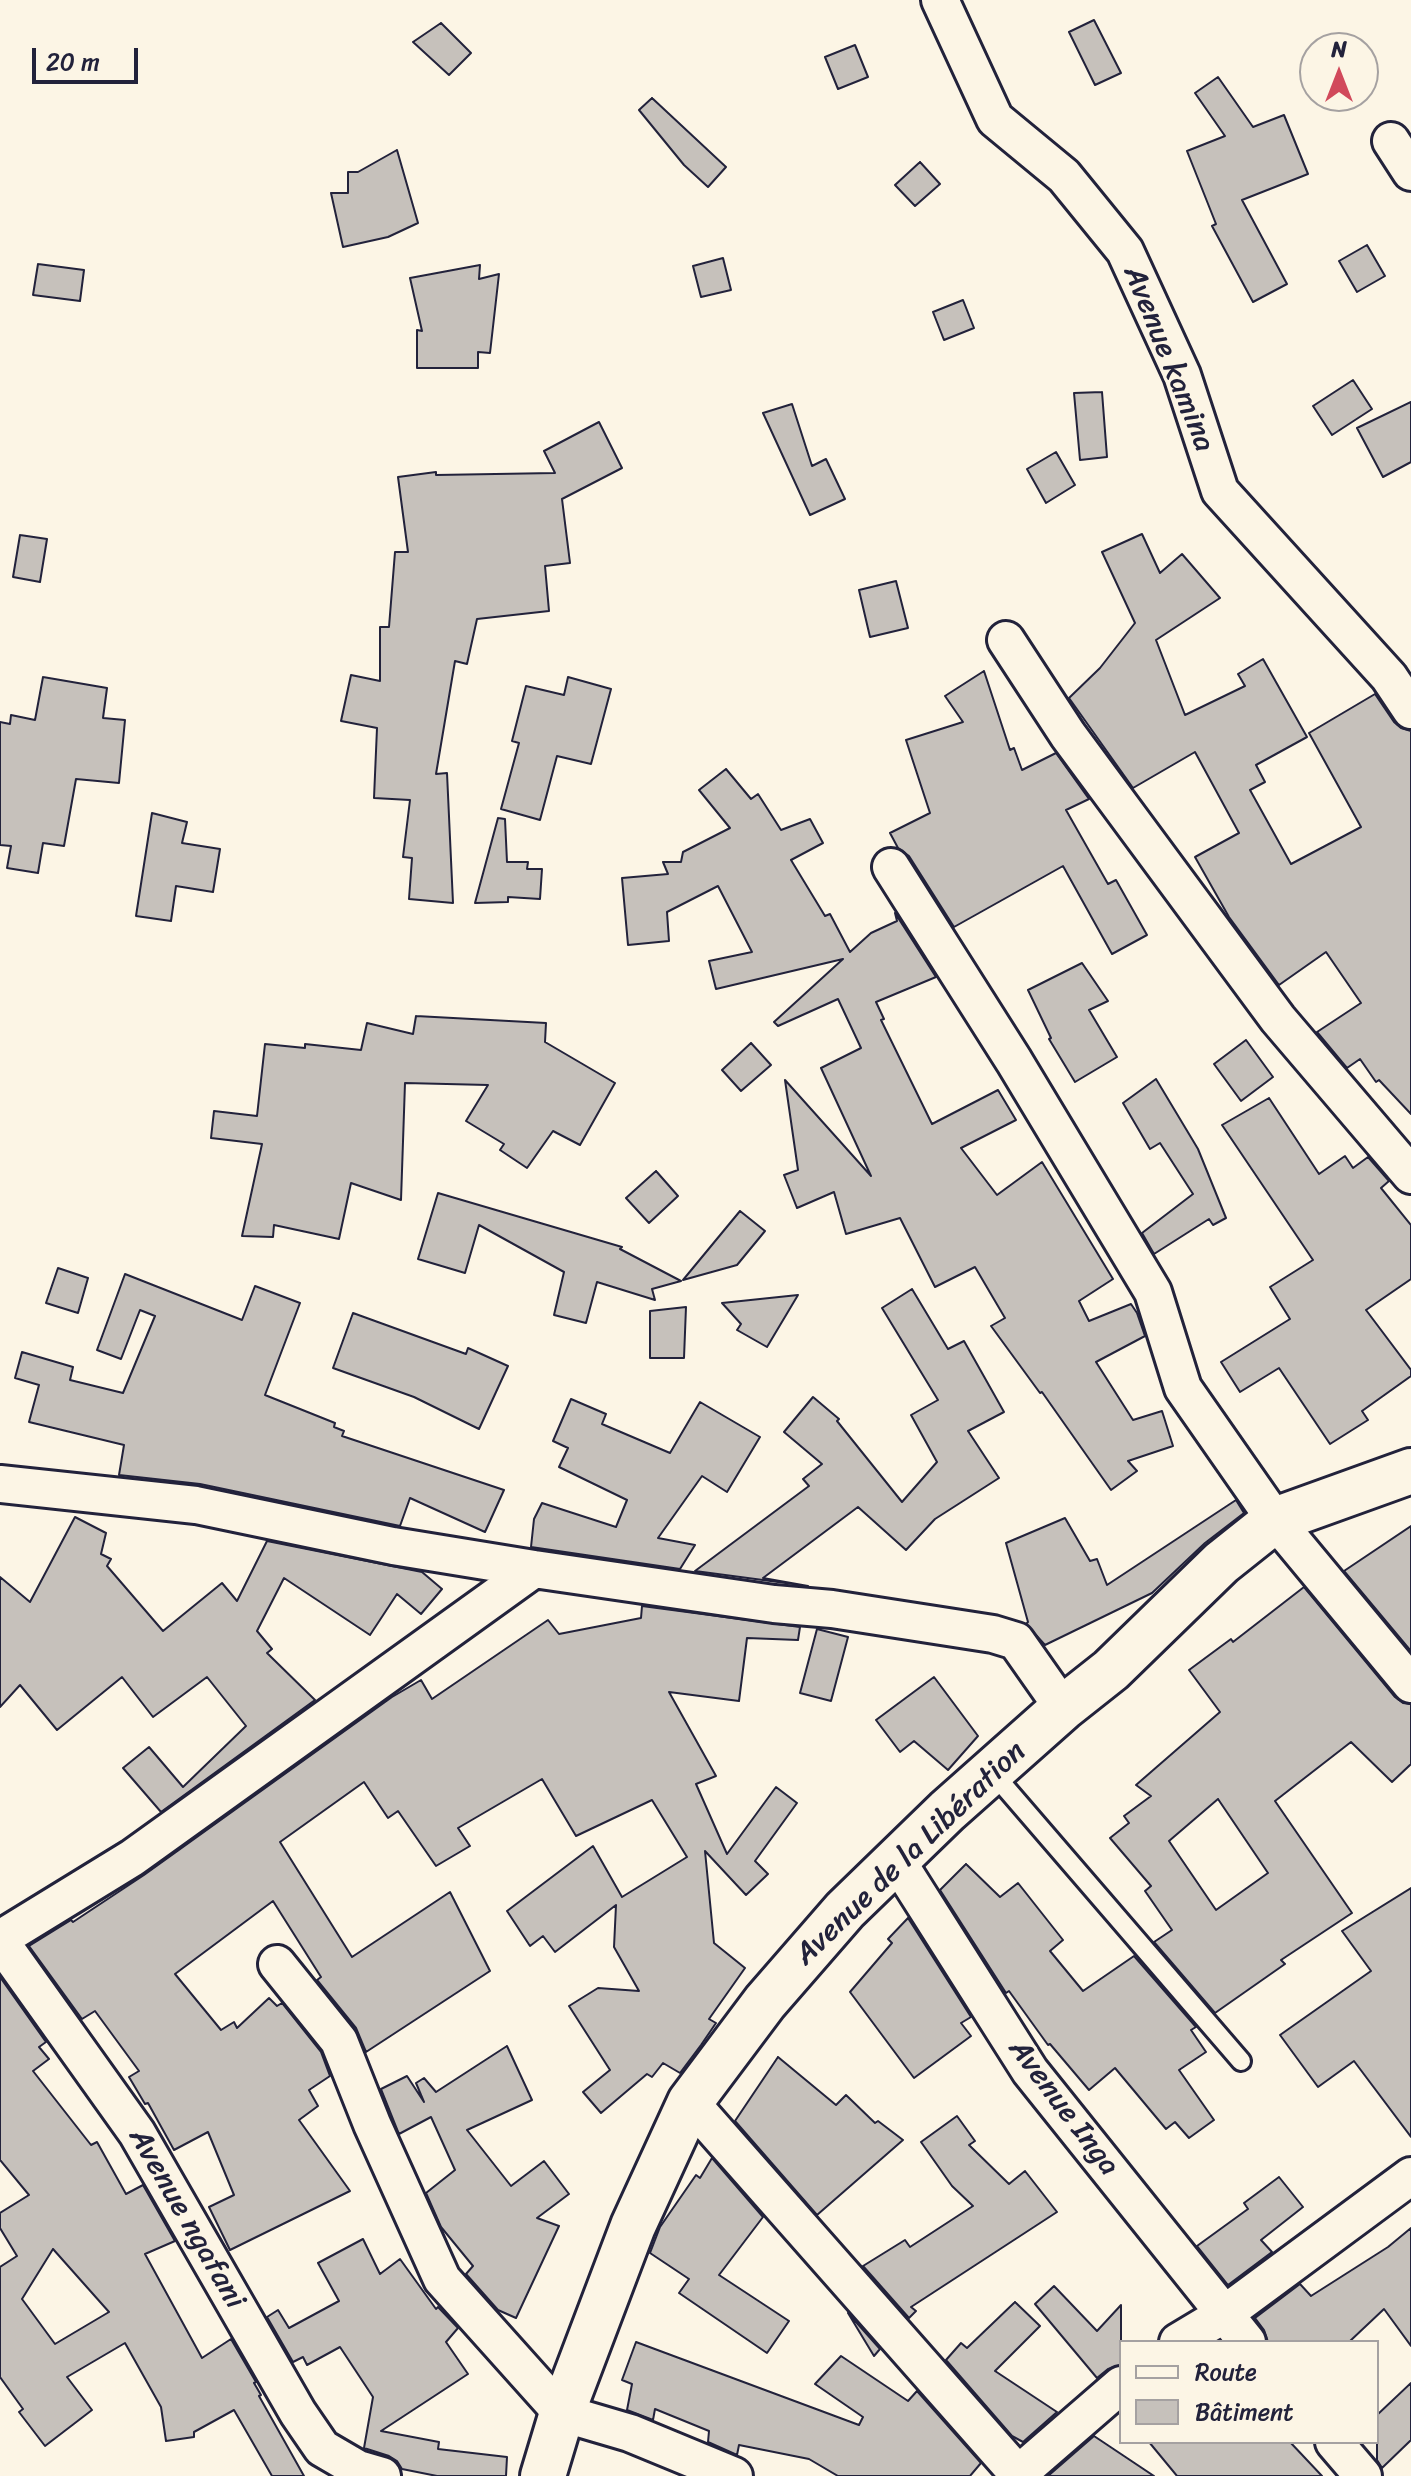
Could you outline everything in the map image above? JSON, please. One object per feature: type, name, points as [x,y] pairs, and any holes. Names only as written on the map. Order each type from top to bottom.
[{"type":"highway","name":"Avenue de la Libération","points":[[543,2476],[562,2413],[633,2226],[690,2102],[785,1979],[845,1910],[947,1811],[1063,1708],[1111,1670],[1221,1563],[1275,1520],[1411,1471]]},
{"type":"street","name":"Avenue kamina","points":[[940,0],[995,119],[1064,176],[1125,251],[1182,375],[1220,491],[1389,677],[1411,710]]},
{"type":"street","points":[[1391,141],[1411,172]]},
{"type":"street","points":[[1006,640],[1068,735],[1278,1019],[1411,1175]]},
{"type":"street","points":[[891,867],[1014,1061],[1153,1292],[1183,1388],[1275,1520],[1411,1684]]},
{"type":"street","points":[[0,1484],[196,1505],[393,1546],[534,1569],[993,1634],[1016,1641],[1063,1708]]},
{"type":"street","points":[[0,1940],[132,1858],[534,1569]]},
{"type":"street","name":"Avenue Inga","points":[[897,1861],[1030,2071],[1245,2340]]},
{"type":"street","name":"Avenue ngafani","points":[[0,1940],[137,2133],[298,2413],[322,2448],[358,2469],[382,2476]]},
{"type":"street","points":[[277,1964],[339,2041],[372,2124],[442,2279],[562,2413],[630,2433],[734,2476]]},
{"type":"street","points":[[690,2102],[1017,2475],[1119,2387]]},
{"type":"street","points":[[1181,2340],[1223,2315],[1411,2176]]},
{"type":"street","points":[[1336,2444],[1363,2476]]},
{"type":"lane","points":[[992,1772],[1241,2061]]},
{"type":"building","points":[[1094,20],[1121,73],[1095,85],[1069,32]]},
{"type":"building","points":[[441,23],[471,53],[449,75],[413,42]]},
{"type":"building","points":[[855,45],[868,77],[838,89],[825,57]]},
{"type":"building","points":[[1218,77],[1253,127],[1284,115],[1308,174],[1242,200],[1287,284],[1253,302],[1212,226],[1216,224],[1187,151],[1225,136],[1195,93]]},
{"type":"building","points":[[652,98],[726,167],[708,187],[684,165],[639,110]]},
{"type":"building","points":[[397,150],[418,223],[388,237],[343,247],[331,193],[348,193],[348,172],[358,172]]},
{"type":"building","points":[[920,162],[940,184],[915,206],[895,185]]},
{"type":"building","points":[[1367,245],[1385,276],[1357,292],[1339,261]]},
{"type":"building","points":[[723,258],[731,290],[701,297],[693,266]]},
{"type":"building","points":[[38,264],[84,270],[80,301],[33,295]]},
{"type":"building","points":[[480,265],[479,279],[499,274],[490,353],[478,352],[478,368],[417,368],[417,330],[422,331],[410,278]]},
{"type":"building","points":[[963,300],[974,328],[944,340],[933,312]]},
{"type":"building","points":[[1353,380],[1372,409],[1332,435],[1313,406]]},
{"type":"building","points":[[1102,392],[1107,457],[1080,460],[1074,393]]},
{"type":"building","points":[[1411,402],[1411,462],[1383,477],[1357,428]]},
{"type":"building","points":[[792,404],[812,466],[826,459],[845,499],[810,515],[763,413]]},
{"type":"building","points":[[599,422],[622,468],[562,499],[570,563],[545,566],[549,611],[477,619],[467,664],[455,661],[436,774],[447,773],[453,903],[409,899],[412,858],[403,857],[410,800],[374,798],[377,728],[341,721],[351,675],[380,681],[380,627],[389,627],[395,552],[408,552],[398,477],[436,472],[436,475],[555,473],[544,451]]},
{"type":"building","points":[[1056,452],[1075,485],[1046,503],[1027,469]]},
{"type":"building","points":[[1142,534],[1160,573],[1182,554],[1220,598],[1156,640],[1185,715],[1245,686],[1238,674],[1263,659],[1307,737],[1256,765],[1265,782],[1250,790],[1291,864],[1361,827],[1309,733],[1375,694],[1394,722],[1411,731],[1411,1114],[1379,1080],[1376,1082],[1360,1059],[1347,1068],[1317,1032],[1361,1003],[1326,952],[1279,985],[1229,917],[1195,857],[1239,833],[1195,752],[1133,788],[1069,698],[1100,668],[1135,623],[1102,552]]},
{"type":"building","points":[[20,535],[47,539],[40,582],[13,577]]},
{"type":"building","points":[[896,581],[908,628],[870,637],[859,590]]},
{"type":"building","points":[[984,671],[1010,750],[1014,748],[1022,770],[1056,753],[1089,799],[1066,810],[1108,884],[1116,880],[1147,935],[1112,954],[1063,866],[954,927],[909,856],[898,848],[890,833],[930,813],[906,740],[963,722],[945,696]]},
{"type":"building","points":[[43,677],[107,688],[103,718],[125,720],[119,783],[76,779],[64,846],[43,843],[38,873],[7,868],[11,846],[0,845],[0,722],[10,724],[11,715],[35,720]]},
{"type":"building","points":[[568,677],[611,689],[591,764],[557,756],[540,820],[501,809],[519,743],[512,741],[526,686],[564,695]]},
{"type":"building","points":[[726,769],[751,799],[758,794],[781,830],[810,819],[823,843],[791,860],[825,916],[830,914],[850,952],[871,933],[897,921],[895,913],[936,977],[876,1002],[884,1019],[881,1020],[932,1124],[998,1090],[1016,1120],[961,1148],[997,1195],[1042,1162],[1113,1279],[1079,1301],[1089,1321],[1131,1304],[1137,1313],[1145,1336],[1096,1362],[1133,1420],[1162,1411],[1173,1446],[1128,1461],[1137,1471],[1111,1490],[991,1326],[1005,1318],[975,1267],[935,1287],[900,1218],[846,1234],[834,1192],[797,1208],[784,1175],[798,1170],[785,1080],[871,1176],[821,1068],[861,1048],[838,999],[778,1026],[774,1022],[843,959],[716,989],[709,961],[752,952],[718,886],[667,912],[669,941],[628,945],[622,878],[668,874],[663,862],[681,862],[683,852],[730,828],[699,790]]},
{"type":"building","points":[[152,813],[187,822],[182,843],[220,849],[213,892],[176,886],[171,921],[136,916]]},
{"type":"building","points":[[498,818],[505,819],[507,862],[528,862],[527,869],[542,869],[540,899],[508,897],[508,902],[475,903]]},
{"type":"building","points":[[1082,963],[1108,1001],[1089,1010],[1117,1057],[1075,1082],[1049,1039],[1028,990]]},
{"type":"building","points":[[416,1016],[546,1023],[545,1042],[615,1083],[580,1145],[553,1131],[527,1168],[500,1150],[504,1144],[466,1121],[488,1085],[405,1083],[401,1200],[351,1183],[339,1239],[274,1225],[273,1237],[242,1236],[262,1144],[211,1138],[214,1111],[257,1116],[265,1044],[305,1048],[305,1044],[361,1050],[367,1023],[413,1034]]},
{"type":"building","points":[[1246,1040],[1273,1077],[1241,1101],[1214,1064]]},
{"type":"building","points":[[751,1043],[771,1065],[741,1091],[722,1070]]},
{"type":"building","points":[[1156,1079],[1198,1149],[1226,1218],[1213,1225],[1209,1219],[1154,1254],[1142,1233],[1193,1194],[1160,1143],[1150,1149],[1123,1103]]},
{"type":"building","points":[[1269,1098],[1319,1174],[1345,1156],[1353,1168],[1368,1157],[1389,1181],[1381,1188],[1411,1225],[1411,1279],[1366,1310],[1411,1370],[1411,1376],[1362,1411],[1368,1420],[1330,1444],[1279,1368],[1240,1392],[1221,1362],[1290,1319],[1270,1287],[1313,1260],[1222,1125]]},
{"type":"building","points":[[656,1171],[678,1196],[649,1223],[626,1198]]},
{"type":"building","points":[[438,1193],[622,1247],[620,1249],[681,1281],[652,1289],[655,1300],[597,1282],[586,1323],[554,1315],[564,1272],[479,1225],[465,1273],[418,1259]]},
{"type":"building","points":[[740,1211],[765,1231],[737,1265],[683,1280]]},
{"type":"building","points":[[58,1268],[88,1278],[78,1313],[46,1303]]},
{"type":"building","points":[[125,1274],[242,1320],[255,1286],[300,1303],[265,1395],[335,1423],[334,1427],[344,1431],[342,1436],[504,1490],[485,1532],[410,1498],[400,1526],[200,1484],[119,1475],[124,1445],[29,1422],[39,1385],[15,1378],[22,1352],[73,1367],[70,1380],[123,1393],[155,1316],[140,1310],[121,1359],[97,1350]]},
{"type":"building","points":[[912,1289],[948,1349],[964,1341],[1004,1412],[968,1431],[999,1478],[935,1519],[906,1550],[858,1507],[763,1578],[808,1586],[695,1571],[809,1486],[803,1479],[822,1464],[784,1432],[813,1397],[839,1419],[837,1421],[902,1502],[937,1462],[911,1415],[938,1400],[882,1308]]},
{"type":"building","points":[[798,1295],[767,1347],[737,1330],[741,1324],[722,1303]]},
{"type":"building","points":[[686,1307],[684,1358],[650,1358],[650,1311]]},
{"type":"building","points":[[353,1313],[466,1354],[468,1348],[508,1366],[479,1429],[414,1397],[333,1368]]},
{"type":"building","points":[[571,1399],[606,1414],[602,1424],[670,1453],[700,1402],[760,1437],[727,1492],[702,1476],[658,1538],[695,1545],[680,1569],[531,1547],[534,1519],[542,1503],[616,1527],[627,1500],[559,1467],[568,1448],[553,1441]]},
{"type":"building","points":[[1236,1500],[1244,1513],[1205,1543],[1152,1593],[1045,1645],[1026,1624],[1028,1622],[1006,1543],[1065,1518],[1090,1561],[1097,1559],[1107,1585]]},
{"type":"building","points":[[75,1517],[106,1533],[101,1554],[111,1559],[107,1566],[163,1631],[222,1583],[237,1601],[267,1541],[422,1572],[442,1589],[421,1614],[397,1594],[370,1635],[284,1578],[257,1631],[272,1649],[267,1653],[315,1700],[161,1812],[123,1768],[149,1747],[183,1787],[246,1726],[207,1677],[153,1717],[122,1677],[57,1730],[20,1685],[0,1707],[0,1577],[30,1602]]},
{"type":"building","points":[[1411,1526],[1411,1651],[1344,1571]]},
{"type":"building","points":[[1304,1587],[1395,1697],[1411,1704],[1411,1764],[1392,1782],[1351,1742],[1275,1801],[1352,1913],[1281,1960],[1285,1964],[1215,2013],[1154,1942],[1172,1930],[1145,1891],[1151,1886],[1110,1838],[1129,1823],[1124,1816],[1151,1796],[1136,1785],[1220,1712],[1189,1670],[1231,1639],[1233,1642]],"holes":[[[1218,1799],[1268,1873],[1216,1910],[1169,1841]]]},
{"type":"building","points":[[642,1606],[800,1627],[798,1640],[747,1638],[739,1701],[669,1692],[716,1776],[696,1784],[727,1854],[776,1787],[797,1803],[755,1861],[768,1874],[746,1895],[705,1851],[714,1943],[745,1968],[709,2019],[716,2023],[680,2073],[663,2063],[652,2077],[647,2074],[601,2113],[583,2092],[610,2070],[569,2006],[598,1988],[639,1991],[614,1947],[616,1905],[555,1952],[543,1936],[530,1946],[507,1911],[593,1846],[622,1897],[687,1857],[652,1800],[576,1836],[542,1779],[458,1828],[470,1846],[436,1866],[398,1811],[388,1818],[364,1782],[280,1842],[352,1957],[450,1892],[490,1971],[366,2052],[356,2028],[317,1980],[321,1977],[273,1901],[175,1974],[221,2030],[234,2022],[237,2028],[269,1998],[277,2006],[282,2003],[321,2052],[330,2076],[309,2090],[318,2106],[299,2120],[350,2191],[230,2250],[209,2207],[234,2195],[208,2132],[174,2150],[148,2103],[145,2104],[129,2077],[139,2071],[95,2011],[82,2019],[29,1946],[71,1920],[73,1922],[144,1875],[392,1697],[421,1680],[432,1699],[548,1620],[559,1634],[641,1618]]},
{"type":"building","points":[[817,1629],[848,1637],[831,1701],[800,1693]]},
{"type":"building","points":[[934,1677],[978,1736],[948,1770],[914,1741],[900,1752],[876,1720]]},
{"type":"building","points":[[966,1864],[1000,1897],[1018,1883],[1063,1940],[1050,1951],[1083,1991],[1134,1956],[1196,2027],[1191,2030],[1206,2052],[1179,2070],[1214,2120],[1189,2138],[1175,2122],[1166,2129],[1115,2068],[1089,2090],[1048,2045],[1009,1991],[1006,1993],[940,1890]]},
{"type":"building","points":[[1411,1888],[1411,2137],[1354,2061],[1318,2087],[1280,2035],[1371,1971],[1342,1931]]},
{"type":"building","points":[[908,1918],[971,2017],[961,2023],[971,2036],[914,2078],[850,1992],[892,1943],[888,1939]]},
{"type":"building","points":[[0,1977],[46,2042],[39,2047],[49,2059],[33,2071],[91,2145],[97,2142],[126,2194],[143,2185],[175,2241],[145,2254],[202,2358],[231,2339],[304,2476],[272,2476],[234,2410],[194,2432],[194,2437],[166,2441],[161,2407],[125,2343],[67,2377],[92,2410],[45,2446],[19,2412],[23,2409],[0,2377],[0,2267],[17,2256],[0,2228],[0,2213],[29,2195],[0,2160]],"holes":[[[53,2249],[109,2312],[55,2344],[22,2299]]]},
{"type":"building","points":[[507,2046],[532,2100],[467,2130],[511,2186],[544,2161],[569,2194],[537,2218],[559,2226],[516,2318],[498,2310],[466,2274],[473,2266],[441,2227],[426,2193],[455,2170],[431,2117],[399,2134],[381,2089],[407,2076],[424,2102],[416,2083],[424,2078],[436,2092]]},
{"type":"building","points":[[778,2057],[836,2105],[846,2095],[875,2123],[878,2121],[903,2140],[817,2215],[735,2121]]},
{"type":"building","points":[[957,2116],[975,2141],[969,2145],[1009,2184],[1025,2171],[1057,2212],[911,2307],[916,2311],[909,2318],[863,2266],[905,2240],[910,2247],[973,2206],[952,2186],[921,2142]]},
{"type":"building","points":[[712,2158],[763,2217],[719,2275],[789,2321],[767,2353],[679,2293],[689,2279],[650,2253],[660,2227],[696,2175],[700,2178]]},
{"type":"building","points":[[1279,2177],[1303,2207],[1261,2240],[1272,2252],[1228,2285],[1197,2246],[1248,2209],[1244,2203]]},
{"type":"building","points":[[1411,2228],[1411,2346],[1384,2309],[1351,2340],[1267,2340],[1255,2318],[1300,2284],[1311,2296],[1388,2247]]},
{"type":"building","points":[[363,2239],[380,2274],[400,2259],[436,2309],[438,2307],[458,2328],[446,2342],[468,2374],[381,2431],[439,2442],[438,2449],[507,2457],[506,2476],[437,2476],[402,2469],[389,2456],[364,2448],[373,2397],[340,2347],[307,2365],[303,2357],[293,2362],[267,2317],[278,2310],[289,2328],[339,2301],[318,2263]]},
{"type":"building","points":[[1054,2286],[1097,2331],[1121,2305],[1119,2366],[1108,2369],[1097,2378],[1035,2304]]},
{"type":"building","points":[[1015,2302],[1040,2326],[995,2371],[1057,2412],[1023,2442],[1012,2436],[946,2360],[961,2343],[967,2348]]},
{"type":"building","points":[[848,2313],[880,2349],[874,2356]]},
{"type":"building","points":[[636,2342],[859,2425],[863,2417],[815,2384],[841,2356],[908,2401],[917,2391],[981,2463],[970,2476],[838,2476],[809,2459],[739,2445],[737,2455],[708,2442],[709,2431],[655,2409],[653,2420],[627,2410],[632,2384],[622,2380]]},
{"type":"building","points":[[1411,2383],[1411,2440],[1382,2468],[1377,2460],[1379,2413]]},
{"type":"building","points":[[1094,2436],[1154,2476],[1048,2476]]},
{"type":"building","points":[[1151,2444],[1292,2444],[1322,2476],[1177,2476]]}]
